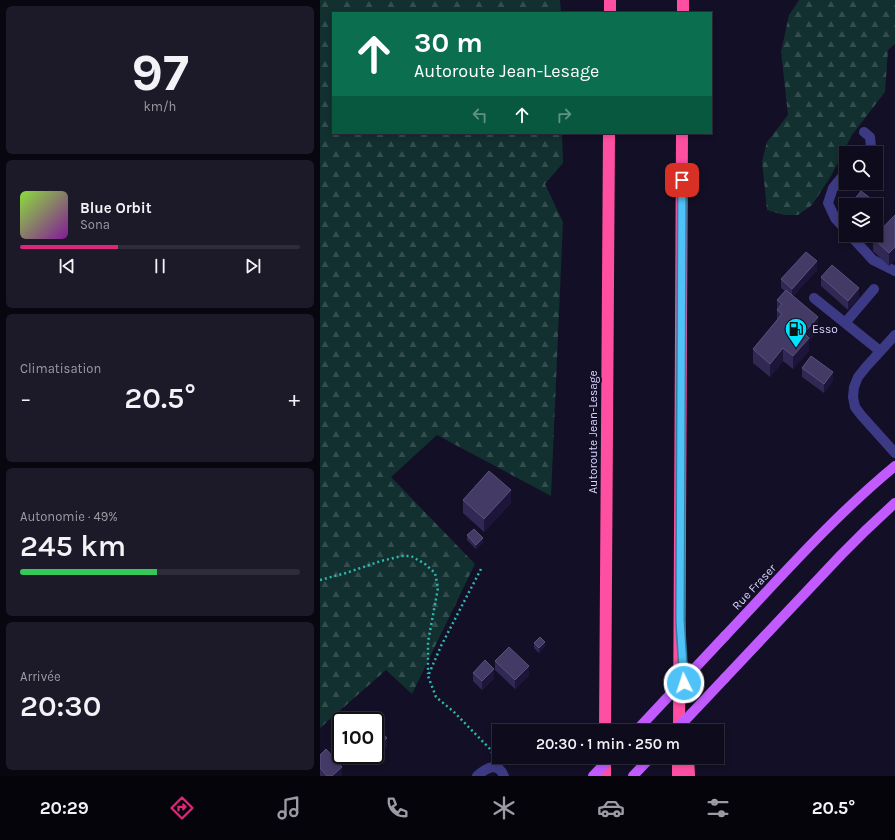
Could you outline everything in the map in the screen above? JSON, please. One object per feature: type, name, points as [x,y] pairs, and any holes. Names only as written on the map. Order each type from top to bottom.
[{"type":"highway","points":[[610,0],[610,12]]},
{"type":"highway","points":[[683,0],[683,12]]},
{"type":"highway","name":"Autoroute Jean-Lesage","points":[[605,724],[609,134]]},
{"type":"highway","points":[[679,724],[682,134]]},
{"type":"highway","points":[[680,620],[686,724]]},
{"type":"highway","points":[[605,764],[605,776]]},
{"type":"highway","points":[[678,764],[678,776]]},
{"type":"highway","points":[[688,764],[689,776]]},
{"type":"main road","name":"Rue Fraser","points":[[643,724],[825,530],[895,466]]},
{"type":"main road","points":[[682,724],[841,555],[895,503]]},
{"type":"main road","points":[[593,776],[604,764]]},
{"type":"main road","points":[[633,776],[644,764]]},
{"type":"street","points":[[864,132],[870,137],[871,146]]},
{"type":"street","points":[[839,181],[833,188],[828,203],[839,222]]},
{"type":"street","points":[[856,242],[873,260],[895,271]]},
{"type":"street","points":[[845,323],[874,289]]},
{"type":"street","points":[[814,298],[880,351]]},
{"type":"street","points":[[895,335],[866,366],[858,377],[854,387],[853,397],[855,407],[895,453]]},
{"type":"street","points":[[477,776],[484,769],[491,767],[502,771],[504,776]]},
{"type":"path","points":[[320,580],[402,556],[411,556],[425,564],[435,573],[438,588],[428,642],[428,676],[436,697],[454,712],[491,750],[497,768]]},
{"type":"path","points":[[428,676],[447,634],[481,569]]},
{"type":"green space","points":[[320,0],[560,0],[561,12],[332,12],[332,134],[562,134],[563,163],[545,184],[563,222],[551,496],[437,435],[391,477],[475,564],[412,694],[386,670],[338,712],[332,712],[332,717],[320,728]]},
{"type":"green space","points":[[799,0],[895,0],[895,44],[888,50],[885,92],[852,135],[846,146],[839,146],[839,160],[831,176],[812,205],[798,215],[784,215],[767,210],[762,161],[767,142],[788,115],[781,52],[789,15]]},
{"type":"building","points":[[861,191],[870,198],[856,198]]},
{"type":"building","points":[[895,215],[895,247],[889,253],[877,242],[883,242],[883,228]]},
{"type":"building","points":[[806,252],[817,261],[792,289],[781,279]]},
{"type":"building","points":[[832,265],[859,288],[848,301],[821,277]]},
{"type":"building","points":[[786,290],[818,317],[804,333],[809,338],[793,356],[783,348],[770,364],[753,349],[782,314],[777,310],[782,304],[777,300]]},
{"type":"building","points":[[811,356],[833,372],[824,384],[802,368]]},
{"type":"building","points":[[489,471],[511,490],[484,519],[463,500]]},
{"type":"building","points":[[474,529],[483,538],[476,545],[467,535]]},
{"type":"building","points":[[540,637],[545,642],[539,648],[534,643]]},
{"type":"building","points":[[509,647],[529,666],[515,680],[495,661]]},
{"type":"building","points":[[485,660],[494,669],[482,681],[473,673]]},
{"type":"building","points":[[326,749],[332,756],[332,764],[339,764],[342,767],[332,776],[327,776],[320,768],[320,755]]},
{"type":"place","name":"Esso","points":[[796,348]]},
{"type":"route","points":[[682,180],[680,620],[684,683]]}]
